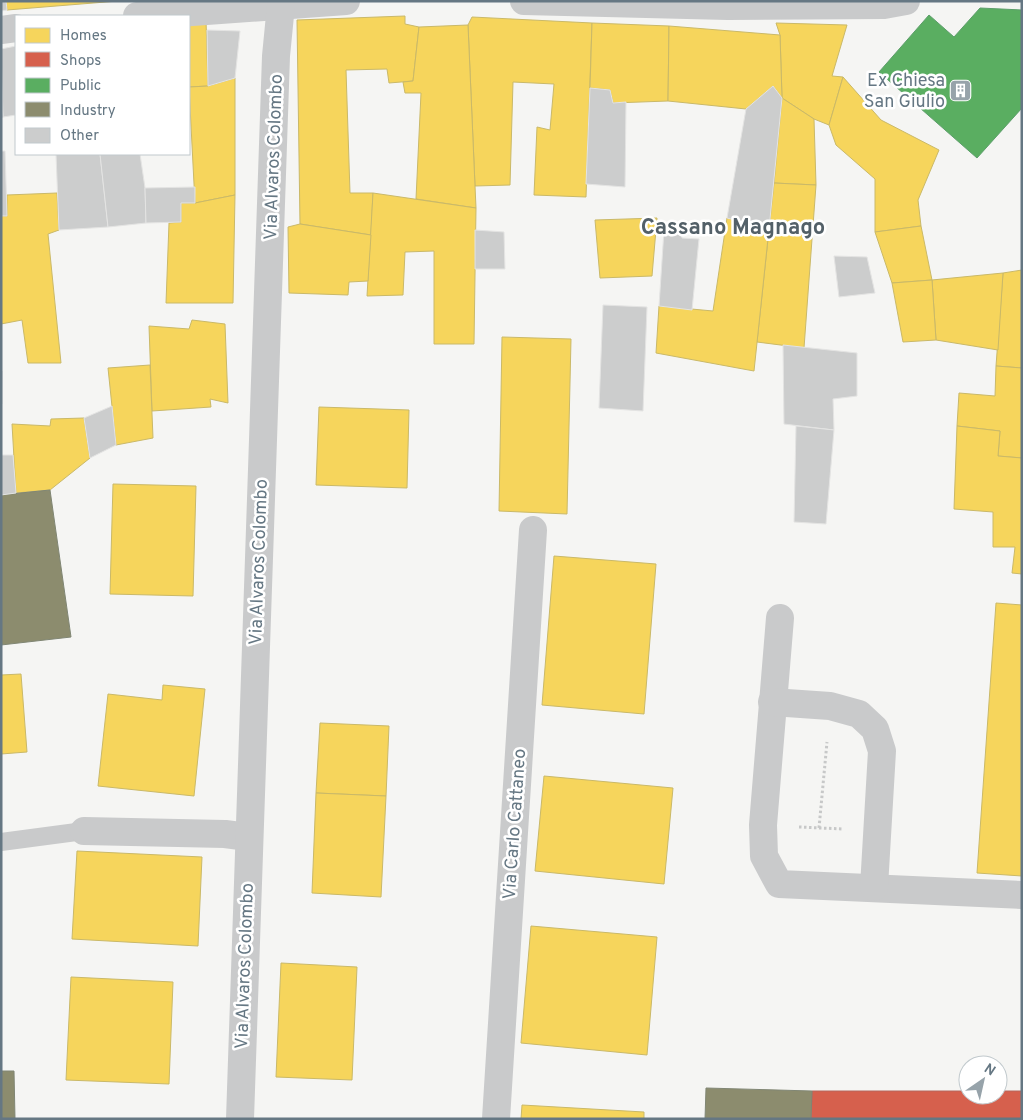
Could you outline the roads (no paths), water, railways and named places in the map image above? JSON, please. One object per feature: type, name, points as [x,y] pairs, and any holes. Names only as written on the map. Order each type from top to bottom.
[{"type":"street","points":[[150,15],[346,1]]},
{"type":"street","points":[[524,1],[728,6],[884,5],[906,1]]},
{"type":"street","name":"Via Alvaros Colombo","points":[[240,1119],[248,837],[276,56],[281,5]]},
{"type":"street","points":[[1,30],[15,28]]},
{"type":"street","name":"Via Carlo Cattaneo","points":[[496,1119],[533,530]]},
{"type":"street","points":[[780,618],[763,825],[764,856],[779,884],[1022,895]]},
{"type":"street","points":[[772,702],[830,706],[859,714],[876,729],[882,751],[874,887]]},
{"type":"street","points":[[84,831],[225,834],[248,837]]},
{"type":"lane","points":[[1,842],[84,831]]},
{"type":"place","name":"Ex Chiesa San Giulio","points":[[961,90]]},
{"type":"district","name":"Cassano Magnago","points":[[733,226]]}]
